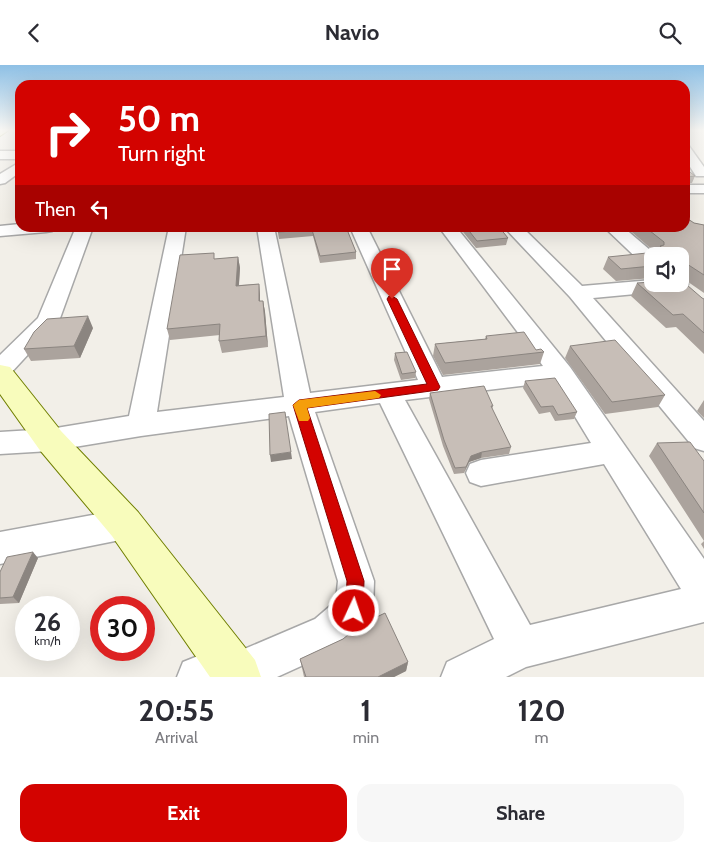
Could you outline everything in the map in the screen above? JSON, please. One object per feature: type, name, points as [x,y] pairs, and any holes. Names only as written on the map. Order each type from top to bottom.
[{"type":"street","points":[[692,159],[702,173]]},
{"type":"street","points":[[0,181],[15,169]]},
{"type":"street","points":[[0,181],[15,180]]},
{"type":"street","points":[[690,189],[704,189]]},
{"type":"street","points":[[0,231],[15,230]]},
{"type":"street","points":[[0,369],[48,321],[83,232]]},
{"type":"street","points":[[141,425],[177,232]]},
{"type":"street","points":[[0,373],[50,441],[125,524],[224,676],[329,633],[354,611],[356,581],[299,405],[266,232]]},
{"type":"street","points":[[360,232],[434,387]]},
{"type":"street","points":[[451,232],[560,373],[704,591]]},
{"type":"street","points":[[517,232],[577,293],[704,440]]},
{"type":"street","points":[[618,232],[644,255]]},
{"type":"street","points":[[577,293],[644,288]]},
{"type":"street","points":[[0,443],[50,441],[141,425],[434,387],[560,373]]},
{"type":"street","points":[[388,393],[520,648]]},
{"type":"street","points":[[481,473],[612,451]]},
{"type":"street","points":[[0,548],[125,524]]},
{"type":"street","points":[[462,677],[520,648],[704,603]]},
{"type":"building","points":[[690,220],[704,225],[704,275],[689,265],[689,247],[661,247],[660,246],[664,245],[664,242],[651,232],[690,232]]},
{"type":"building","points":[[313,232],[348,232],[356,252],[320,256]]},
{"type":"building","points":[[470,232],[503,232],[508,238],[477,241]]},
{"type":"building","points":[[214,253],[214,259],[238,257],[236,286],[259,284],[259,301],[263,301],[266,336],[219,341],[220,324],[167,329],[180,255]]},
{"type":"building","points":[[644,253],[644,267],[621,269],[608,257]]},
{"type":"building","points":[[637,283],[644,283],[644,289]]},
{"type":"building","points":[[689,287],[704,299],[704,333],[683,314],[673,315],[647,292],[689,292]]},
{"type":"building","points":[[88,316],[74,346],[24,349],[34,332],[47,319]]},
{"type":"building","points":[[524,332],[536,350],[541,349],[544,352],[445,363],[435,344],[487,339],[486,336]]},
{"type":"building","points":[[615,340],[665,395],[612,402],[570,346]]},
{"type":"building","points":[[407,352],[416,372],[402,374],[395,353]]},
{"type":"building","points":[[555,378],[577,412],[558,415],[553,406],[541,407],[525,381]]},
{"type":"building","points":[[484,386],[493,406],[491,406],[511,447],[471,456],[466,467],[455,468],[444,440],[430,393]]},
{"type":"building","points":[[285,412],[291,452],[270,455],[269,414]]},
{"type":"building","points":[[690,442],[704,461],[704,513],[657,443]]},
{"type":"building","points":[[33,552],[13,597],[0,598],[0,572],[7,557]]},
{"type":"building","points":[[385,613],[408,662],[378,677],[306,677],[300,659],[343,639],[360,625]]},
{"type":"slow traffic","points":[[304,418],[299,405],[375,395]]},
{"type":"route","points":[[354,611],[356,581],[299,405],[434,387],[392,299]]}]
